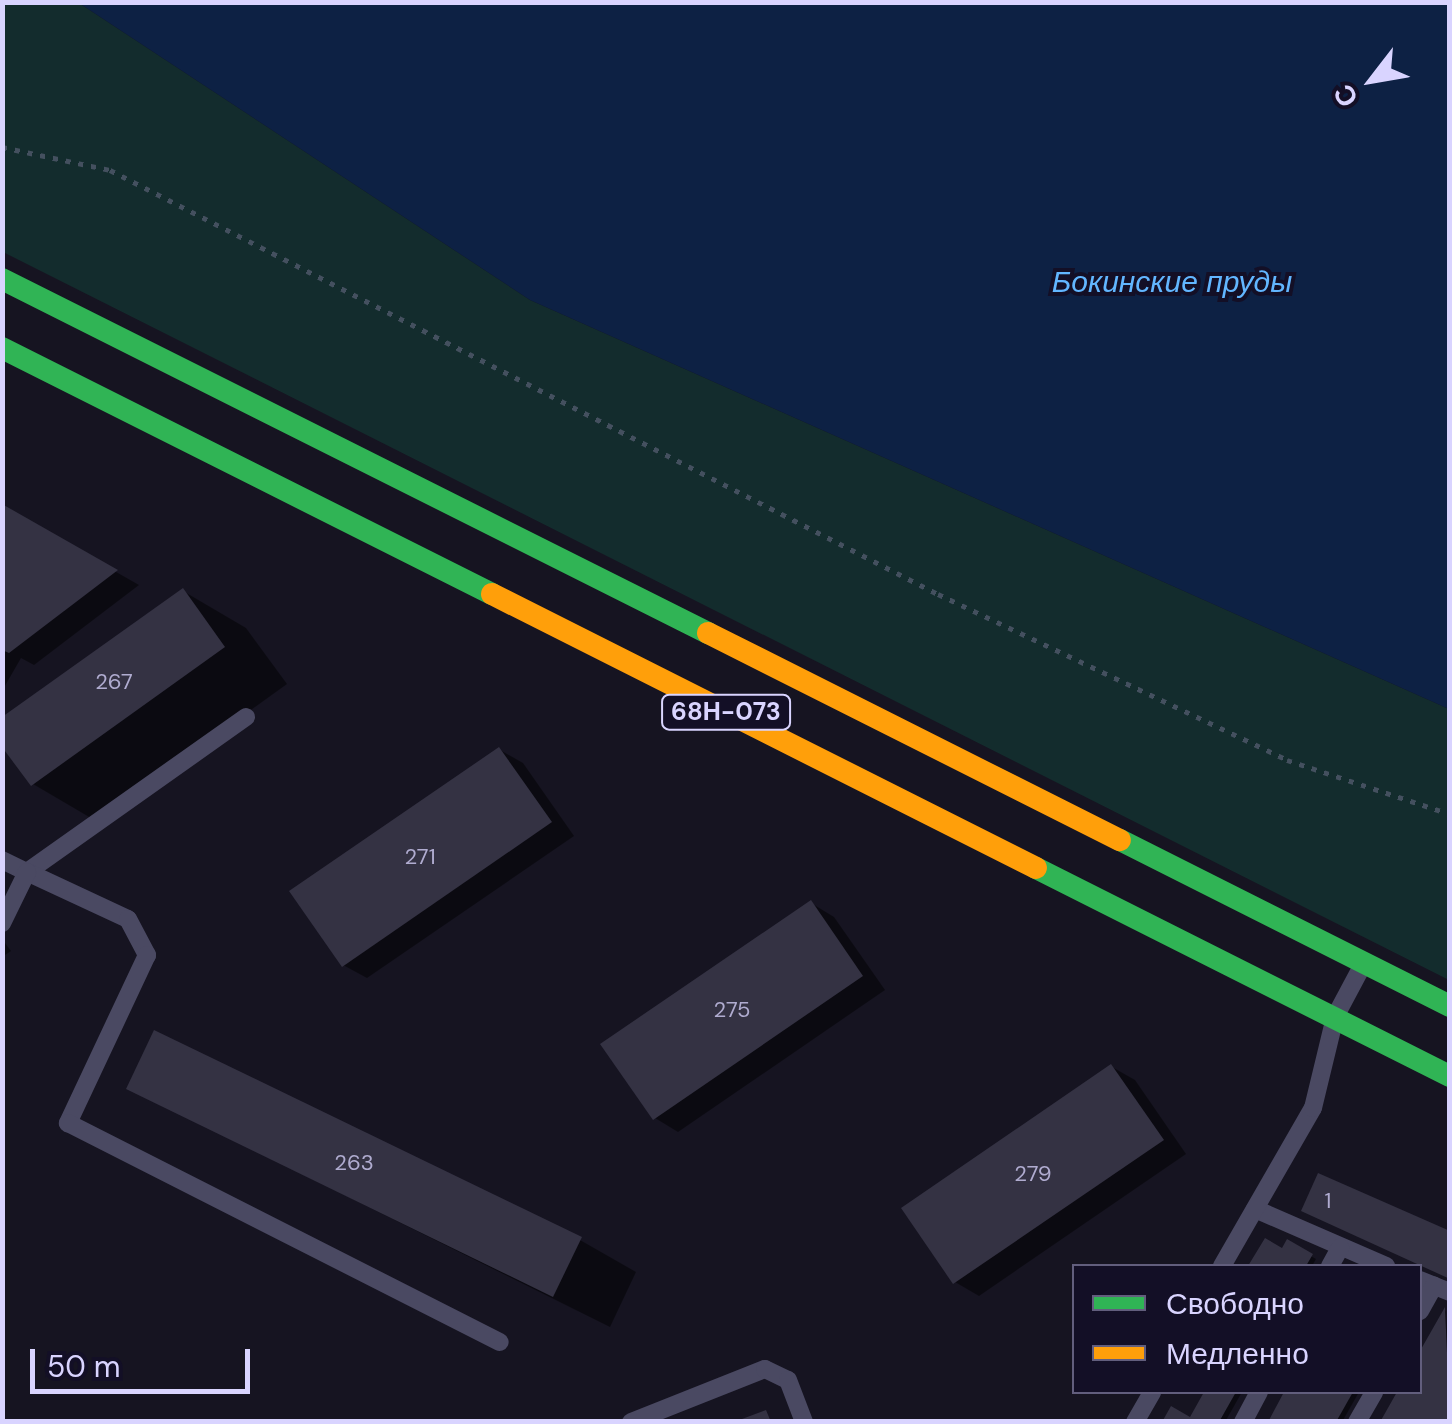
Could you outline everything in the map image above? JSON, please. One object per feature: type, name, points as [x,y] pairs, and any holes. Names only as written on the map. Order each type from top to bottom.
[{"type":"main road","name":"68Н-073","points":[[2,278],[1450,1006]]},
{"type":"main road","name":"68Н-073","points":[[2,348],[1450,1076]]},
{"type":"lane","points":[[2,923],[27,872],[246,717]]},
{"type":"lane","points":[[2,860],[128,919],[147,954],[68,1123],[500,1342]]},
{"type":"lane","points":[[1223,1264],[1313,1108],[1335,1018],[1363,963]]},
{"type":"lane","points":[[1255,1209],[1381,1264]]},
{"type":"lane","points":[[1331,1264],[1340,1248]]},
{"type":"lane","points":[[1422,1308],[1434,1286]]},
{"type":"lane","points":[[631,1422],[764,1369],[788,1380],[804,1422]]},
{"type":"lane","points":[[1136,1422],[1151,1394]]},
{"type":"lane","points":[[1242,1422],[1259,1394]]},
{"type":"lane","points":[[1357,1422],[1373,1394]]},
{"type":"path","points":[[2,147],[110,170],[938,594],[1287,760],[1450,814]]},
{"type":"green space","points":[[2,3],[79,3],[530,300],[1449,709],[1449,980],[3,252]]},
{"type":"water","name":"Бокинские пруды","points":[[79,3],[1449,3],[1449,709],[530,300]]},
{"type":"building","points":[[2,504],[118,570],[9,653],[2,650]]},
{"type":"building","points":[[183,588],[225,647],[31,786],[2,747],[2,717]]},
{"type":"building","points":[[499,747],[552,822],[342,967],[289,891]]},
{"type":"building","points":[[811,900],[863,976],[653,1120],[600,1044]]},
{"type":"building","points":[[154,1030],[582,1237],[553,1297],[126,1089]]},
{"type":"building","points":[[1111,1064],[1164,1140],[953,1284],[901,1208]]},
{"type":"building","points":[[1318,1173],[1450,1231],[1450,1279],[1422,1264],[1301,1211]]},
{"type":"building","points":[[1265,1238],[1282,1248],[1287,1239],[1313,1254],[1307,1264],[1249,1264]]},
{"type":"building","points":[[1445,1307],[1450,1422],[1380,1422],[1396,1394],[1422,1394],[1422,1347]]},
{"type":"building","points":[[1203,1394],[1235,1394],[1219,1422],[1162,1422],[1171,1406],[1190,1417]]},
{"type":"building","points":[[1283,1394],[1352,1394],[1336,1422],[1268,1422]]},
{"type":"building","points":[[766,1410],[771,1422],[725,1422],[742,1419]]},
{"type":"traffic: fast","points":[[2,279],[708,633]]},
{"type":"traffic: fast","points":[[2,348],[492,594]]},
{"type":"traffic: fast","points":[[1120,840],[1450,1006]]},
{"type":"traffic: fast","points":[[1036,868],[1450,1076]]},
{"type":"traffic: slow","points":[[492,594],[1036,868]]},
{"type":"traffic: slow","points":[[708,633],[1120,840]]}]
